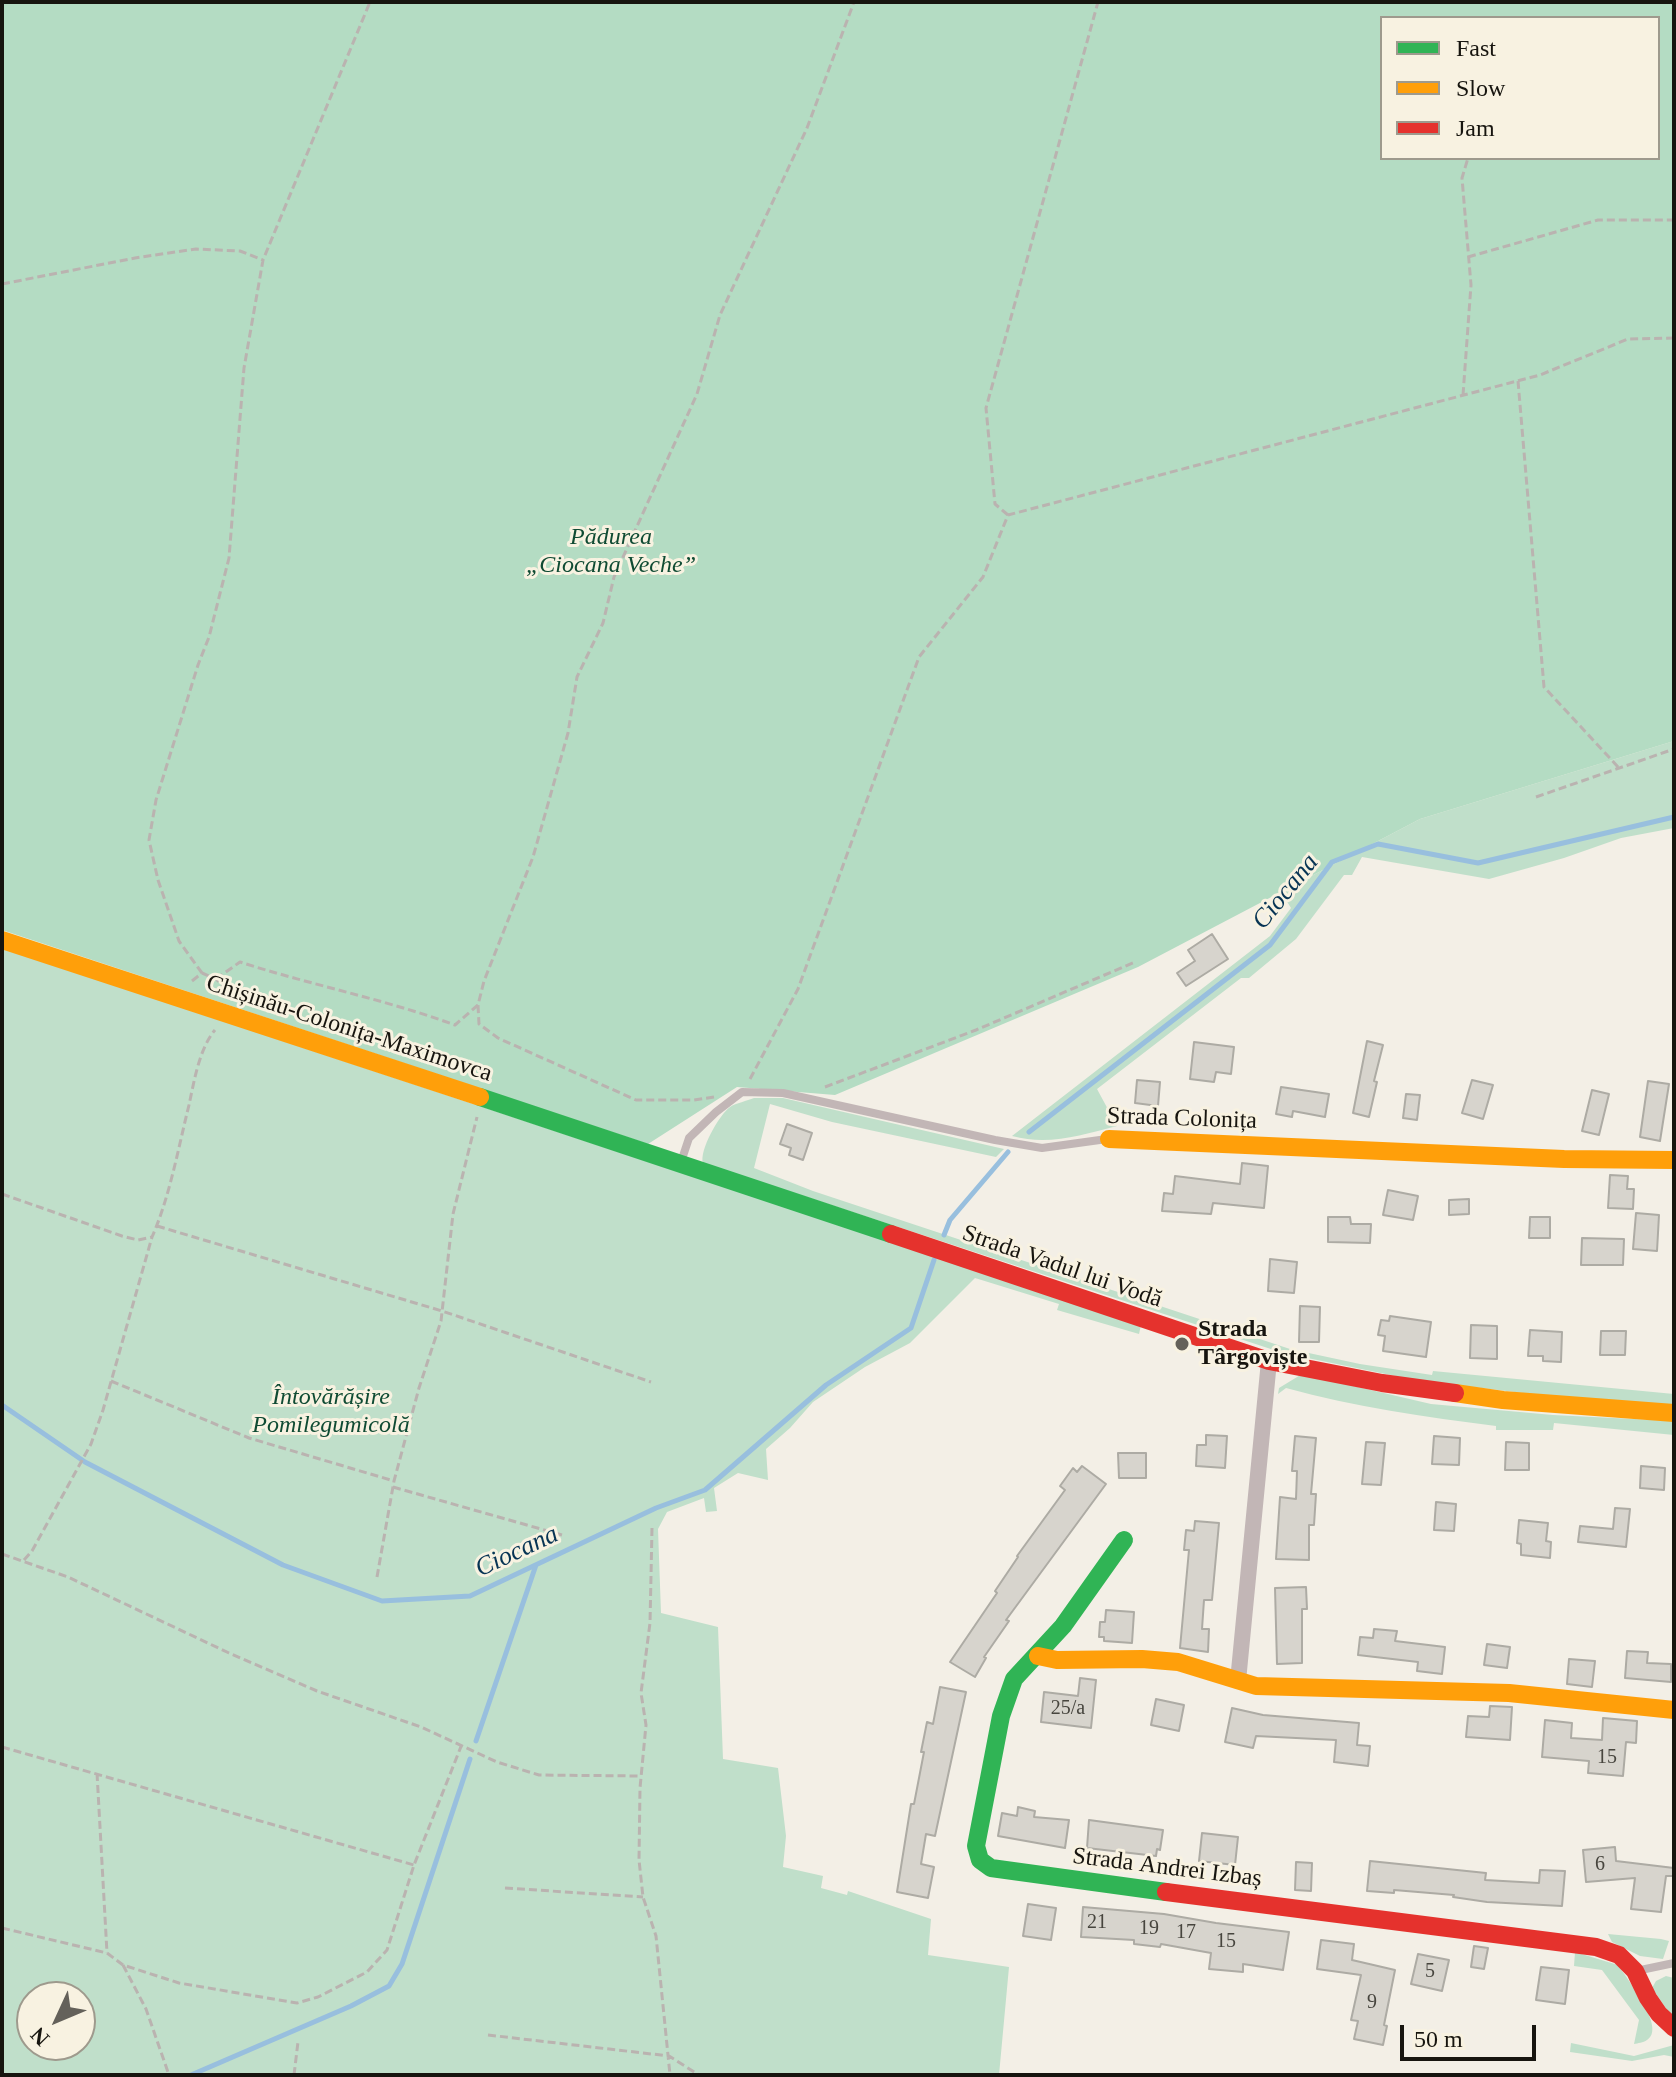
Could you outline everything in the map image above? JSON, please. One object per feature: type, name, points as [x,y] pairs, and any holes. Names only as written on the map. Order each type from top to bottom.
[{"type":"street","name":"Chișinău-Colonița-Maximovca","points":[[2,940],[681,1163]]},
{"type":"street","name":"Strada Colonița","points":[[1109,1139],[1548,1158],[1674,1160]]},
{"type":"street","name":"Strada Vadul lui Vodă","points":[[681,1163],[1269,1361],[1382,1383],[1503,1400],[1674,1413]]},
{"type":"street","points":[[1238,1681],[1269,1361]]},
{"type":"street","name":"Strada Andrei Izbaș","points":[[1124,1540],[1063,1626],[1014,1679],[1001,1716],[976,1846],[980,1860],[991,1868],[1596,1947],[1619,1955],[1635,1971],[1648,1998],[1674,2028]]},
{"type":"street","points":[[1038,1656],[1057,1660],[1142,1659],[1178,1662],[1256,1686],[1509,1693],[1674,1710]]},
{"type":"lane","name":"Strada Colonița","points":[[742,1092],[783,1093],[1042,1148],[1109,1139]]},
{"type":"lane","points":[[681,1163],[689,1138],[742,1092]]},
{"type":"lane","points":[[1635,1971],[1674,1963]]},
{"type":"path","points":[[202,973],[179,941],[158,880],[149,840],[156,800],[209,637],[229,558],[244,368],[263,260],[370,2]]},
{"type":"path","points":[[854,2],[807,128],[729,293],[697,394],[614,577],[603,623],[577,677],[568,733],[533,857],[484,981],[478,1005],[479,1024],[498,1038],[636,1100],[694,1100],[742,1092],[798,989],[919,657],[983,577],[1008,515]]},
{"type":"path","points":[[1008,515],[995,504],[986,408],[1098,2]]},
{"type":"path","points":[[1463,395],[1471,285],[1462,178],[1467,160]]},
{"type":"path","points":[[1468,257],[1598,220],[1674,220]]},
{"type":"path","points":[[2,284],[196,249],[240,251],[263,260]]},
{"type":"path","points":[[1008,515],[1540,375],[1628,339],[1674,338]]},
{"type":"path","points":[[1518,381],[1544,687],[1619,768]]},
{"type":"path","points":[[1536,797],[1674,749]]},
{"type":"path","points":[[216,979],[240,962],[292,979],[402,1005],[455,1025],[478,1005]]},
{"type":"path","points":[[798,1097],[899,1061],[1135,962]]},
{"type":"path","points":[[24,1560],[32,1551],[87,1449],[103,1410],[157,1226],[204,1049],[211,1034],[228,1015]]},
{"type":"path","points":[[377,1577],[394,1481],[442,1311],[453,1214],[482,1098]]},
{"type":"path","points":[[2,1194],[122,1236],[138,1240],[152,1237]]},
{"type":"path","points":[[157,1226],[442,1311],[651,1382]]},
{"type":"path","points":[[111,1381],[249,1438],[394,1481]]},
{"type":"path","points":[[393,1487],[562,1535]]},
{"type":"path","points":[[652,1528],[650,1623],[641,1693],[646,1725],[639,1860],[643,1897],[656,1936],[670,2075]]},
{"type":"path","points":[[2,1554],[68,1577],[317,1691],[462,1744],[497,1762],[539,1775],[641,1776]]},
{"type":"path","points":[[2,1928],[107,1953],[123,1965],[179,1983],[297,2003],[318,1997],[367,1972],[387,1950],[414,1865],[462,1744]]},
{"type":"path","points":[[2,1747],[414,1865]]},
{"type":"path","points":[[97,1773],[107,1953]]},
{"type":"path","points":[[505,1888],[643,1897]]},
{"type":"path","points":[[123,1965],[146,2009],[169,2075]]},
{"type":"path","points":[[488,2035],[669,2056],[699,2075]]},
{"type":"path","points":[[294,2075],[298,2042]]},
{"type":"green space","name":"Pădurea „Ciocana Veche”","points":[[2,2],[1674,2],[1674,741],[1420,819],[1138,967],[835,1095],[737,1087],[648,1144],[2,930]]},
{"type":"green space","points":[[1674,741],[1674,828],[1621,838],[1489,879],[1362,857],[1352,875],[1344,875],[1296,939],[1249,978],[1241,978],[1097,1089],[1117,1126],[1052,1140],[1012,1136],[1270,936],[1291,908],[1281,892],[1420,819]]},
{"type":"green space","name":"Întovărășire Pomilegumicolă","points":[[2,948],[1141,1325],[1139,1334],[1057,1310],[1059,1304],[975,1278],[910,1343],[865,1367],[813,1402],[766,1449],[768,1480],[738,1473],[714,1488],[717,1511],[706,1512],[704,1498],[667,1512],[658,1529],[661,1613],[718,1627],[723,1759],[778,1768],[786,1836],[783,1867],[823,1876],[821,1888],[847,1895],[848,1891],[931,1919],[928,1955],[1009,1967],[999,2075],[2,2075]]},
{"type":"green space","points":[[754,1098],[783,1098],[1004,1149],[996,1157],[832,1122],[770,1104],[754,1168],[813,1191],[1290,1349],[1432,1375],[1433,1371],[1674,1394],[1674,1405],[1548,1396],[1415,1380],[1283,1353],[703,1163],[707,1142],[721,1117],[735,1104]]},
{"type":"green space","points":[[1302,1374],[1431,1404],[1553,1415],[1674,1421],[1674,1435],[1554,1423],[1553,1430],[1496,1430],[1496,1426],[1390,1411],[1286,1388],[1278,1394],[1279,1388]]},
{"type":"green space","points":[[1608,1934],[1669,1941],[1663,1959],[1640,1956],[1612,1942]]},
{"type":"green space","points":[[1575,1952],[1618,1965],[1649,2015],[1652,2034],[1647,2040],[1634,2044],[1639,2020],[1602,1970],[1574,1966]]},
{"type":"green space","points":[[1666,1976],[1674,1978],[1674,2020],[1652,1988],[1656,1981]]},
{"type":"green space","points":[[1571,2043],[1634,2056],[1674,2045],[1674,2057],[1664,2055],[1632,2061],[1570,2052]]},
{"type":"building","points":[[1212,934],[1228,959],[1186,986],[1177,973],[1195,961],[1188,950]]},
{"type":"building","points":[[1367,1041],[1383,1045],[1369,1117],[1353,1113]]},
{"type":"building","points":[[1194,1042],[1234,1047],[1231,1074],[1216,1072],[1214,1082],[1190,1079]]},
{"type":"building","points":[[1137,1080],[1160,1082],[1158,1106],[1135,1103]]},
{"type":"building","points":[[1472,1080],[1493,1085],[1483,1119],[1462,1113]]},
{"type":"building","points":[[1648,1081],[1669,1084],[1660,1141],[1640,1137]]},
{"type":"building","points":[[1281,1087],[1329,1094],[1325,1117],[1293,1111],[1292,1117],[1276,1114]]},
{"type":"building","points":[[1592,1090],[1609,1094],[1599,1135],[1582,1131]]},
{"type":"building","points":[[1406,1094],[1420,1095],[1417,1120],[1403,1118]]},
{"type":"building","points":[[787,1124],[812,1133],[803,1160],[789,1155],[791,1148],[780,1144]]},
{"type":"building","points":[[1242,1163],[1268,1166],[1264,1208],[1213,1203],[1211,1214],[1162,1211],[1164,1193],[1173,1194],[1175,1176],[1240,1184]]},
{"type":"building","points":[[1610,1175],[1628,1176],[1627,1189],[1634,1189],[1633,1209],[1608,1208]]},
{"type":"building","points":[[1388,1190],[1418,1196],[1413,1220],[1383,1215]]},
{"type":"building","points":[[1469,1199],[1469,1214],[1449,1215],[1449,1200]]},
{"type":"building","points":[[1636,1213],[1659,1215],[1657,1251],[1633,1249]]},
{"type":"building","points":[[1328,1217],[1350,1217],[1351,1224],[1371,1224],[1370,1243],[1328,1242]]},
{"type":"building","points":[[1530,1217],[1550,1217],[1550,1238],[1529,1238]]},
{"type":"building","points":[[1582,1238],[1624,1239],[1623,1265],[1581,1265]]},
{"type":"building","points":[[1270,1259],[1297,1262],[1294,1293],[1268,1291]]},
{"type":"building","points":[[1300,1306],[1320,1307],[1319,1342],[1299,1342]]},
{"type":"building","points":[[1390,1316],[1431,1322],[1426,1357],[1383,1351],[1385,1336],[1378,1335],[1381,1320],[1389,1321]]},
{"type":"building","points":[[1471,1325],[1497,1326],[1497,1359],[1470,1358]]},
{"type":"building","points":[[1530,1330],[1562,1332],[1561,1362],[1543,1361],[1543,1356],[1528,1356]]},
{"type":"building","points":[[1601,1331],[1626,1331],[1625,1355],[1600,1355]]},
{"type":"building","points":[[1206,1435],[1227,1436],[1225,1468],[1196,1466],[1197,1445],[1206,1445]]},
{"type":"building","points":[[1295,1436],[1316,1438],[1311,1494],[1316,1494],[1314,1525],[1309,1525],[1309,1560],[1276,1559],[1280,1497],[1296,1499],[1297,1471],[1292,1471]]},
{"type":"building","points":[[1434,1436],[1460,1438],[1459,1465],[1432,1464]]},
{"type":"building","points":[[1366,1442],[1385,1443],[1381,1485],[1362,1484]]},
{"type":"building","points":[[1506,1442],[1529,1443],[1529,1470],[1505,1470]]},
{"type":"building","points":[[1118,1453],[1146,1453],[1146,1478],[1119,1478]]},
{"type":"building","points":[[1082,1466],[1106,1484],[1006,1620],[1009,1621],[984,1657],[975,1677],[950,1662],[997,1593],[995,1591],[1017,1556],[1065,1490],[1060,1486],[1073,1468],[1077,1472]]},
{"type":"building","points":[[1641,1466],[1665,1468],[1664,1490],[1640,1488]]},
{"type":"building","points":[[1436,1502],[1456,1504],[1454,1531],[1434,1530]]},
{"type":"building","points":[[1615,1508],[1630,1509],[1626,1547],[1578,1542],[1580,1526],[1613,1529]]},
{"type":"building","points":[[1519,1520],[1548,1523],[1546,1541],[1551,1542],[1550,1558],[1521,1555],[1521,1544],[1517,1543]]},
{"type":"building","points":[[1195,1521],[1219,1523],[1212,1600],[1204,1600],[1202,1629],[1209,1629],[1208,1652],[1180,1648],[1189,1550],[1184,1550],[1186,1530],[1194,1531]]},
{"type":"building","points":[[1306,1587],[1307,1609],[1302,1609],[1302,1663],[1277,1664],[1275,1588]]},
{"type":"building","points":[[1106,1610],[1134,1612],[1132,1643],[1104,1641],[1104,1637],[1099,1637],[1100,1622],[1105,1622]]},
{"type":"building","points":[[1374,1629],[1397,1631],[1395,1641],[1445,1647],[1442,1674],[1417,1671],[1418,1662],[1358,1655],[1360,1637],[1373,1638]]},
{"type":"building","points":[[1487,1644],[1510,1647],[1507,1668],[1484,1665]]},
{"type":"building","points":[[1627,1651],[1648,1652],[1647,1663],[1671,1664],[1671,1682],[1625,1678]]},
{"type":"building","points":[[1569,1659],[1595,1661],[1592,1687],[1567,1684]]},
{"type":"building","points":[[1080,1678],[1096,1680],[1091,1728],[1041,1722],[1044,1692],[1078,1696]]},
{"type":"building","points":[[940,1687],[966,1692],[935,1836],[926,1834],[921,1864],[934,1867],[928,1898],[897,1892],[927,1722],[933,1724]]},
{"type":"building","points":[[1156,1699],[1184,1705],[1179,1731],[1151,1725]]},
{"type":"building","points":[[1490,1706],[1512,1707],[1510,1740],[1466,1737],[1468,1716],[1489,1717]]},
{"type":"building","points":[[1232,1708],[1263,1715],[1359,1723],[1357,1745],[1370,1746],[1368,1766],[1334,1762],[1336,1740],[1256,1736],[1253,1748],[1225,1742]]},
{"type":"building","points":[[1603,1718],[1637,1721],[1636,1743],[1626,1742],[1623,1776],[1588,1773],[1589,1761],[1542,1757],[1545,1720],[1572,1723],[1571,1738],[1602,1740]]},
{"type":"building","points":[[1018,1807],[1035,1811],[1034,1817],[1069,1820],[1065,1848],[998,1836],[1002,1813],[1017,1816]]},
{"type":"building","points":[[1089,1820],[1163,1830],[1160,1850],[1157,1849],[1156,1856],[1087,1848]]},
{"type":"building","points":[[1202,1833],[1238,1837],[1235,1865],[1199,1861]]},
{"type":"building","points":[[1615,1847],[1616,1861],[1674,1868],[1674,1876],[1666,1876],[1661,1912],[1631,1909],[1635,1878],[1586,1882],[1583,1850]]},
{"type":"building","points":[[1370,1861],[1486,1873],[1485,1880],[1539,1883],[1540,1870],[1565,1871],[1562,1906],[1487,1902],[1454,1895],[1394,1890],[1394,1893],[1367,1891]]},
{"type":"building","points":[[1296,1862],[1312,1863],[1311,1891],[1295,1890]]},
{"type":"building","points":[[1028,1904],[1056,1908],[1051,1940],[1023,1936]]},
{"type":"building","points":[[1083,1907],[1164,1914],[1289,1932],[1283,1970],[1243,1964],[1243,1972],[1209,1969],[1211,1953],[1161,1944],[1160,1947],[1134,1944],[1134,1940],[1081,1937]]},
{"type":"building","points":[[1321,1940],[1354,1944],[1352,1960],[1395,1970],[1383,2045],[1354,2039],[1358,2021],[1351,2020],[1361,1975],[1317,1969]]},
{"type":"building","points":[[1474,1946],[1488,1948],[1484,1969],[1471,1967]]},
{"type":"building","points":[[1418,1954],[1449,1960],[1442,1991],[1411,1984]]},
{"type":"building","points":[[1541,1967],[1569,1970],[1565,2004],[1536,2000]]},
{"type":"waterway","name":"Ciocana","points":[[1029,1132],[1270,945],[1332,862],[1378,844],[1478,863],[1674,817]]},
{"type":"waterway","name":"Ciocana","points":[[944,1235],[950,1220],[1008,1152]]},
{"type":"waterway","name":"Ciocana","points":[[2,1405],[85,1462],[283,1565],[382,1601],[470,1596],[656,1508],[705,1490],[826,1385],[911,1328],[934,1260]]},
{"type":"waterway","points":[[476,1741],[536,1565]]},
{"type":"waterway","points":[[191,2075],[351,2006],[389,1986],[402,1964],[470,1759]]},
{"type":"traffic: fast","points":[[480,1097],[891,1234]]},
{"type":"traffic: fast","points":[[1124,1540],[1063,1626],[1014,1679],[1001,1716],[976,1846],[980,1860],[991,1868],[1166,1892]]},
{"type":"traffic: slow","points":[[2,940],[480,1097]]},
{"type":"traffic: slow","points":[[1109,1139],[1564,1159],[1674,1160]]},
{"type":"traffic: slow","points":[[1455,1393],[1503,1400],[1674,1413]]},
{"type":"traffic: slow","points":[[1038,1656],[1057,1660],[1142,1659],[1178,1662],[1256,1686],[1509,1693],[1674,1710]]},
{"type":"traffic: jam","points":[[891,1234],[1269,1361],[1382,1383],[1455,1393]]},
{"type":"traffic: jam","points":[[1166,1892],[1596,1947],[1619,1955],[1635,1971],[1648,1998],[1674,2028]]},
{"type":"place","name":"Strada Târgoviște","points":[[1182,1344]]}]
